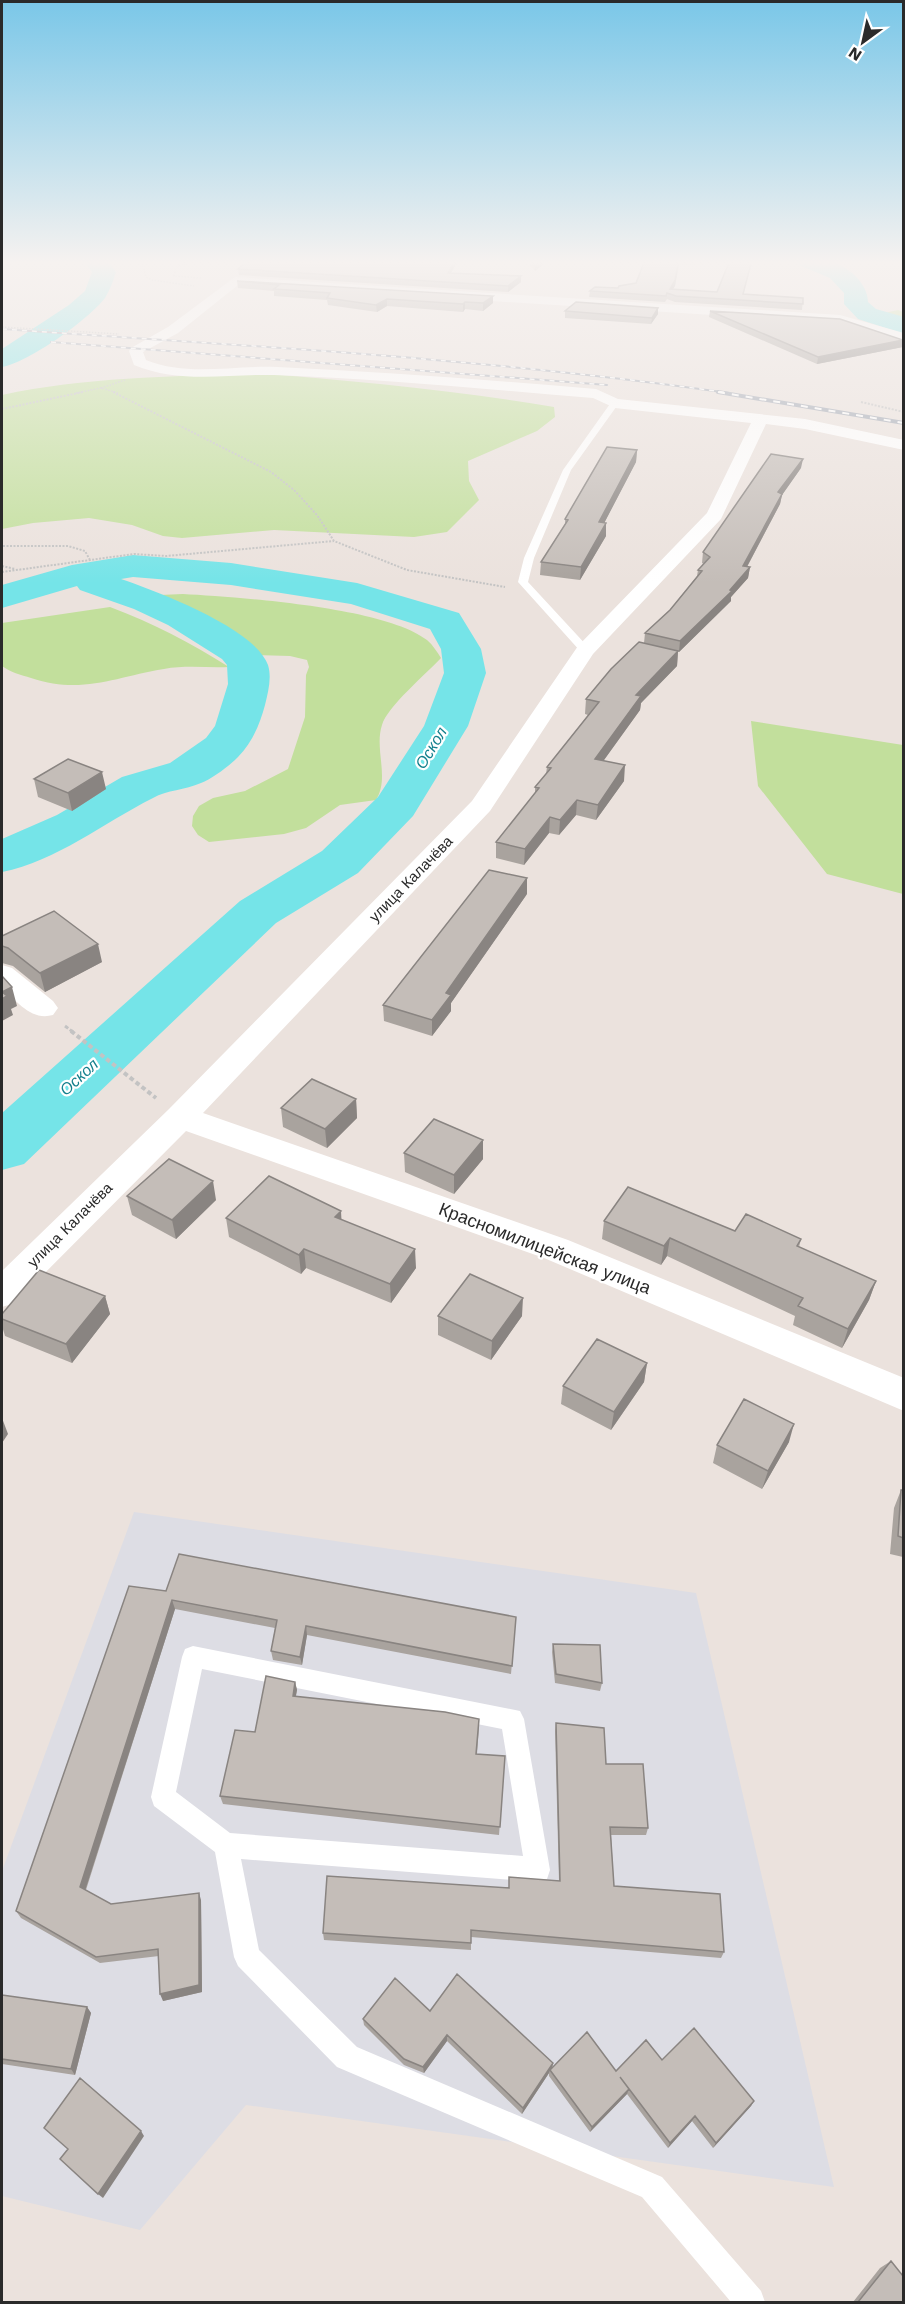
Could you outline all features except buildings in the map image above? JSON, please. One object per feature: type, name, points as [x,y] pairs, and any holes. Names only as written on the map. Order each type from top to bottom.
[{"type":"street","points":[[150,368],[186,374],[250,370],[428,379],[596,394],[615,403],[805,424],[865,441],[903,445]]},
{"type":"street","name":"улица Калачёва","points":[[2,1293],[180,1117],[481,806],[585,650],[715,515],[761,419]]},
{"type":"street","points":[[2,974],[43,1008]]},
{"type":"street","name":"Красномилицейская улица","points":[[180,1117],[556,1249],[903,1395]]},
{"type":"lane","points":[[585,650],[524,582],[529,558],[567,471],[615,403]]},
{"type":"lane","points":[[226,1845],[538,1870],[512,1719],[193,1657],[163,1797],[226,1845],[247,1957],[347,2057],[652,2187],[750,2302]]},
{"type":"path","points":[[2,409],[101,388],[122,394],[271,472],[294,490],[317,515],[334,540]]},
{"type":"path","points":[[861,402],[903,412]]},
{"type":"path","points":[[2,572],[134,554],[176,555],[334,540],[407,570],[532,592]]},
{"type":"path","points":[[2,547],[68,546],[85,551],[90,560]]},
{"type":"path","points":[[2,566],[18,570]]},
{"type":"path","points":[[43,1008],[180,1117]]},
{"type":"shaded area","points":[[134,1512],[696,1593],[834,2187],[246,2105],[140,2230],[2,2196],[2,1871]]},
{"type":"green space","points":[[255,373],[330,379],[517,401],[554,407],[555,417],[537,431],[468,461],[469,481],[479,500],[447,532],[414,537],[274,530],[182,538],[163,536],[132,525],[89,518],[33,523],[2,529],[2,395],[96,381]]},
{"type":"green space","points":[[183,594],[273,601],[346,612],[379,619],[407,629],[431,644],[441,658],[391,709],[382,725],[380,744],[382,782],[376,800],[340,805],[306,828],[284,834],[209,842],[198,835],[192,826],[193,816],[199,806],[213,798],[245,791],[288,769],[305,717],[306,675],[309,667],[307,660],[290,656],[255,655],[211,627],[137,596]]},
{"type":"green space","points":[[110,607],[171,634],[229,667],[172,668],[98,683],[66,685],[31,678],[2,666],[2,623]]},
{"type":"green space","points":[[751,721],[903,745],[903,894],[827,874],[758,786]]},
{"type":"waterway","name":"Оскол","points":[[2,597],[72,576],[133,566],[231,574],[357,594],[445,621],[461,649],[465,673],[446,726],[396,806],[340,862],[258,912],[2,1148]]},
{"type":"waterway","points":[[2,857],[74,825],[138,787],[186,773],[222,748],[237,727],[249,684],[247,664],[236,650],[182,617],[148,601],[93,582]]},
{"type":"railway","points":[[381,368],[607,385]]},
{"type":"railway","points":[[513,368],[729,393]]},
{"type":"railway","points":[[718,392],[904,423]]}]
